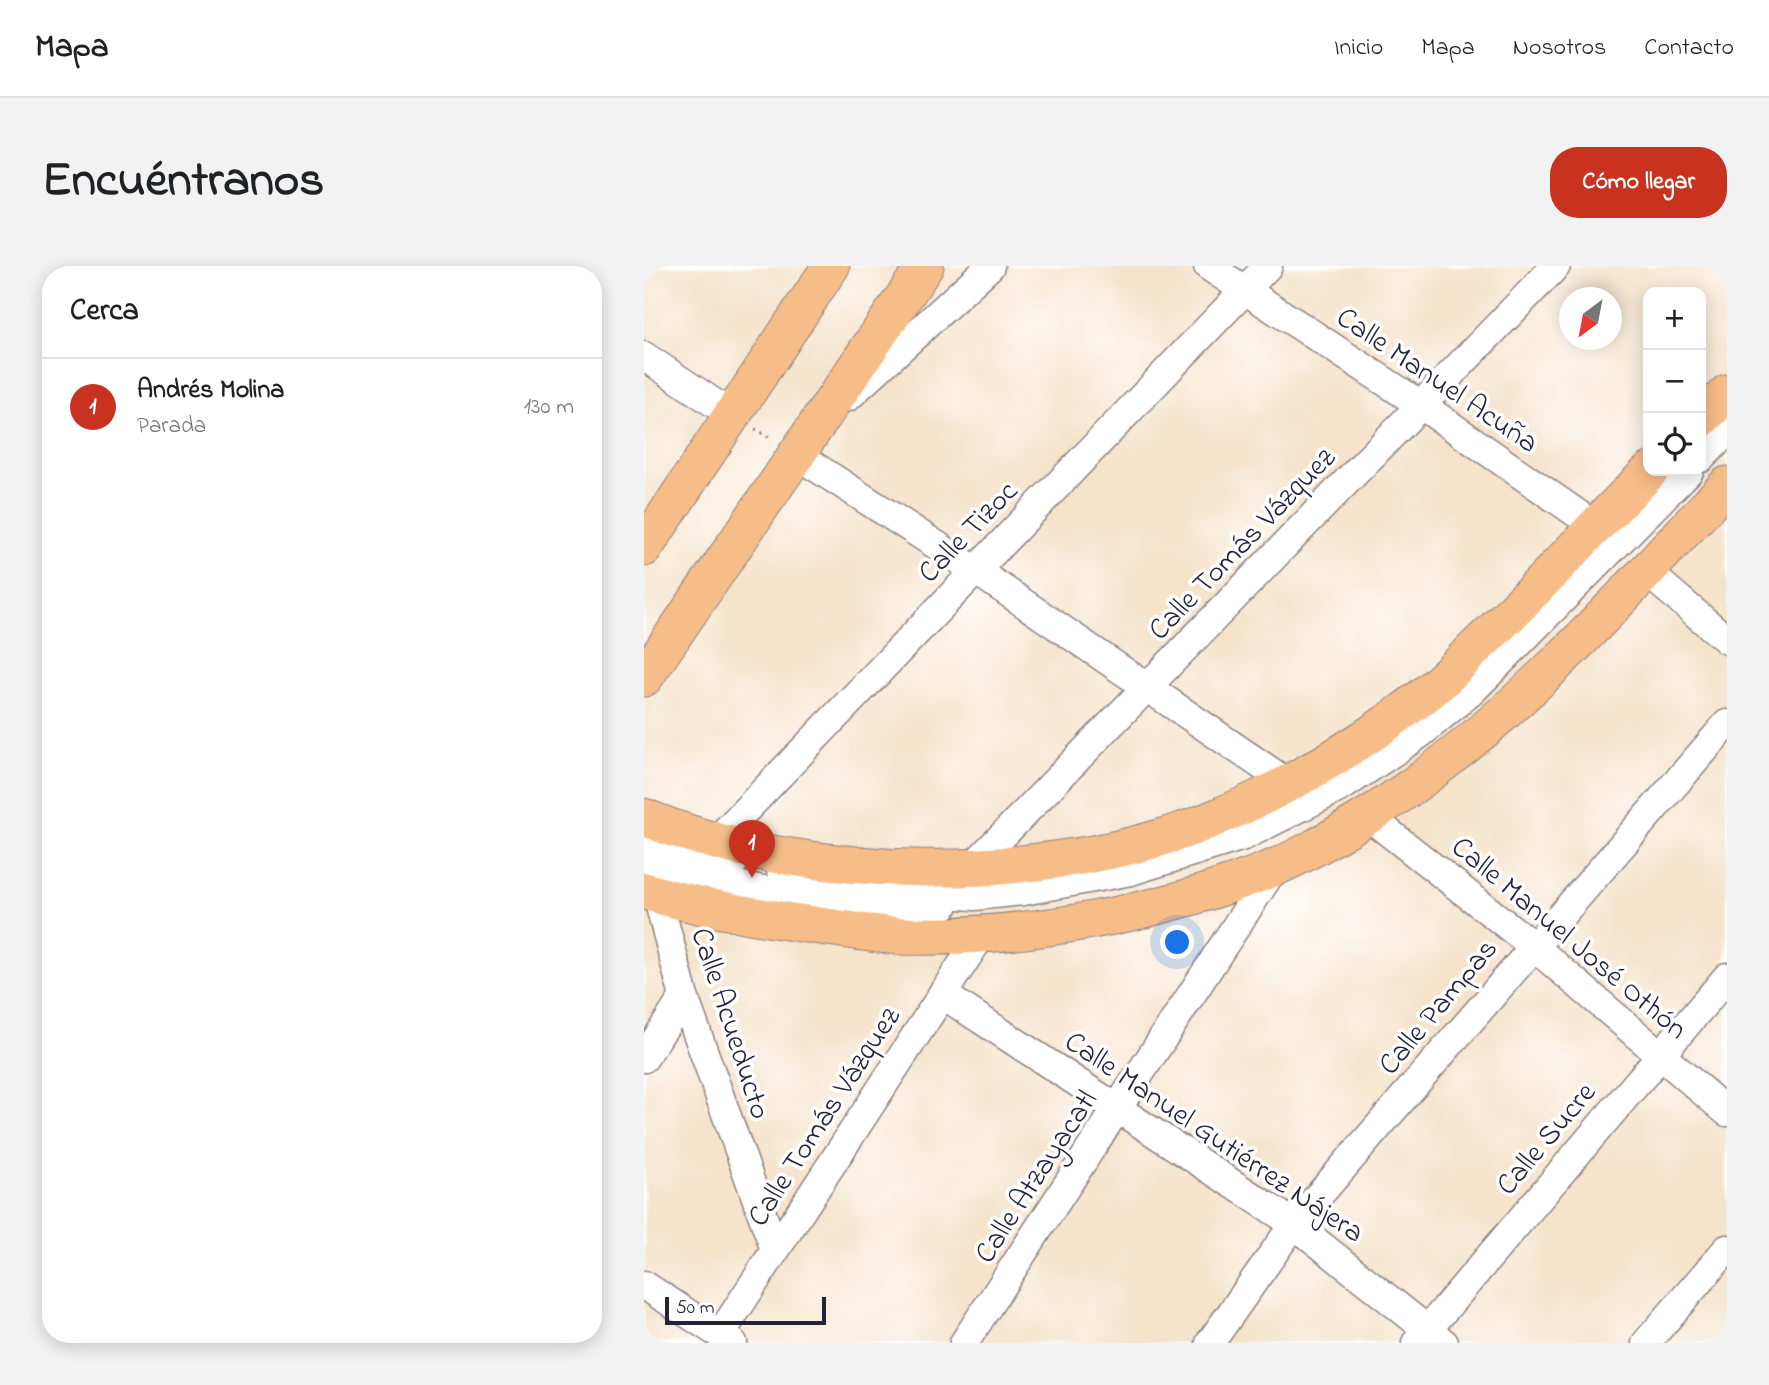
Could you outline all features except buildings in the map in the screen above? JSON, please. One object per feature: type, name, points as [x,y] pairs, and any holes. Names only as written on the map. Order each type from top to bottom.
[{"type":"main road","points":[[644,548],[831,266]]},
{"type":"main road","points":[[644,678],[925,266]]},
{"type":"main road","points":[[1706,414],[1727,393]]},
{"type":"main road","points":[[644,817],[715,842],[817,860],[879,866],[973,881],[1139,843],[1206,822],[1289,784],[1355,745],[1428,692],[1501,624],[1645,476]]},
{"type":"main road","points":[[648,884],[737,915],[899,936],[982,934],[1074,922],[1152,905],[1274,868],[1368,816],[1479,733],[1544,674],[1727,485]]},
{"type":"street","points":[[818,425],[990,266]]},
{"type":"street","name":"Calle Manuel Acuña","points":[[1208,266],[1422,405],[1595,526]]},
{"type":"street","name":"Calle Tizoc","points":[[715,842],[1268,266]]},
{"type":"street","name":"Calle Tomás Vázquez","points":[[973,881],[1148,686],[1556,266]]},
{"type":"street","points":[[644,356],[732,415]]},
{"type":"street","points":[[1706,453],[1727,432]]},
{"type":"street","points":[[797,455],[975,570],[1289,784]]},
{"type":"street","points":[[644,845],[865,888],[973,881],[1023,891],[1131,871],[1244,836],[1343,786],[1420,734],[1473,690],[1684,476]]},
{"type":"street","points":[[1646,571],[1727,640]]},
{"type":"street","name":"Calle Pampas","points":[[1210,1343],[1294,1224],[1532,945],[1727,724]]},
{"type":"street","name":"Calle Manuel José Othón","points":[[1368,816],[1532,945],[1727,1112]]},
{"type":"street","name":"Calle Atzayacatl","points":[[964,1343],[1120,1108],[1274,868]]},
{"type":"street","points":[[648,884],[861,909],[921,912],[973,881]]},
{"type":"street","name":"Calle Acueducto","points":[[648,884],[684,997],[775,1250]]},
{"type":"street","name":"Calle Tomás Vázquez","points":[[727,1339],[775,1250],[982,934]]},
{"type":"street","name":"Calle Sucre","points":[[1429,1338],[1659,1054],[1727,977]]},
{"type":"street","name":"Calle Manuel Gutiérrez Nájera","points":[[942,994],[1294,1224],[1429,1338]]},
{"type":"street","points":[[644,1058],[684,997]]},
{"type":"street","points":[[1646,1343],[1727,1248]]},
{"type":"street","points":[[644,1285],[727,1339]]},
{"type":"path","points":[[732,415],[797,455]]},
{"type":"place","name":"Andrés Molina","points":[[752,878]]}]
